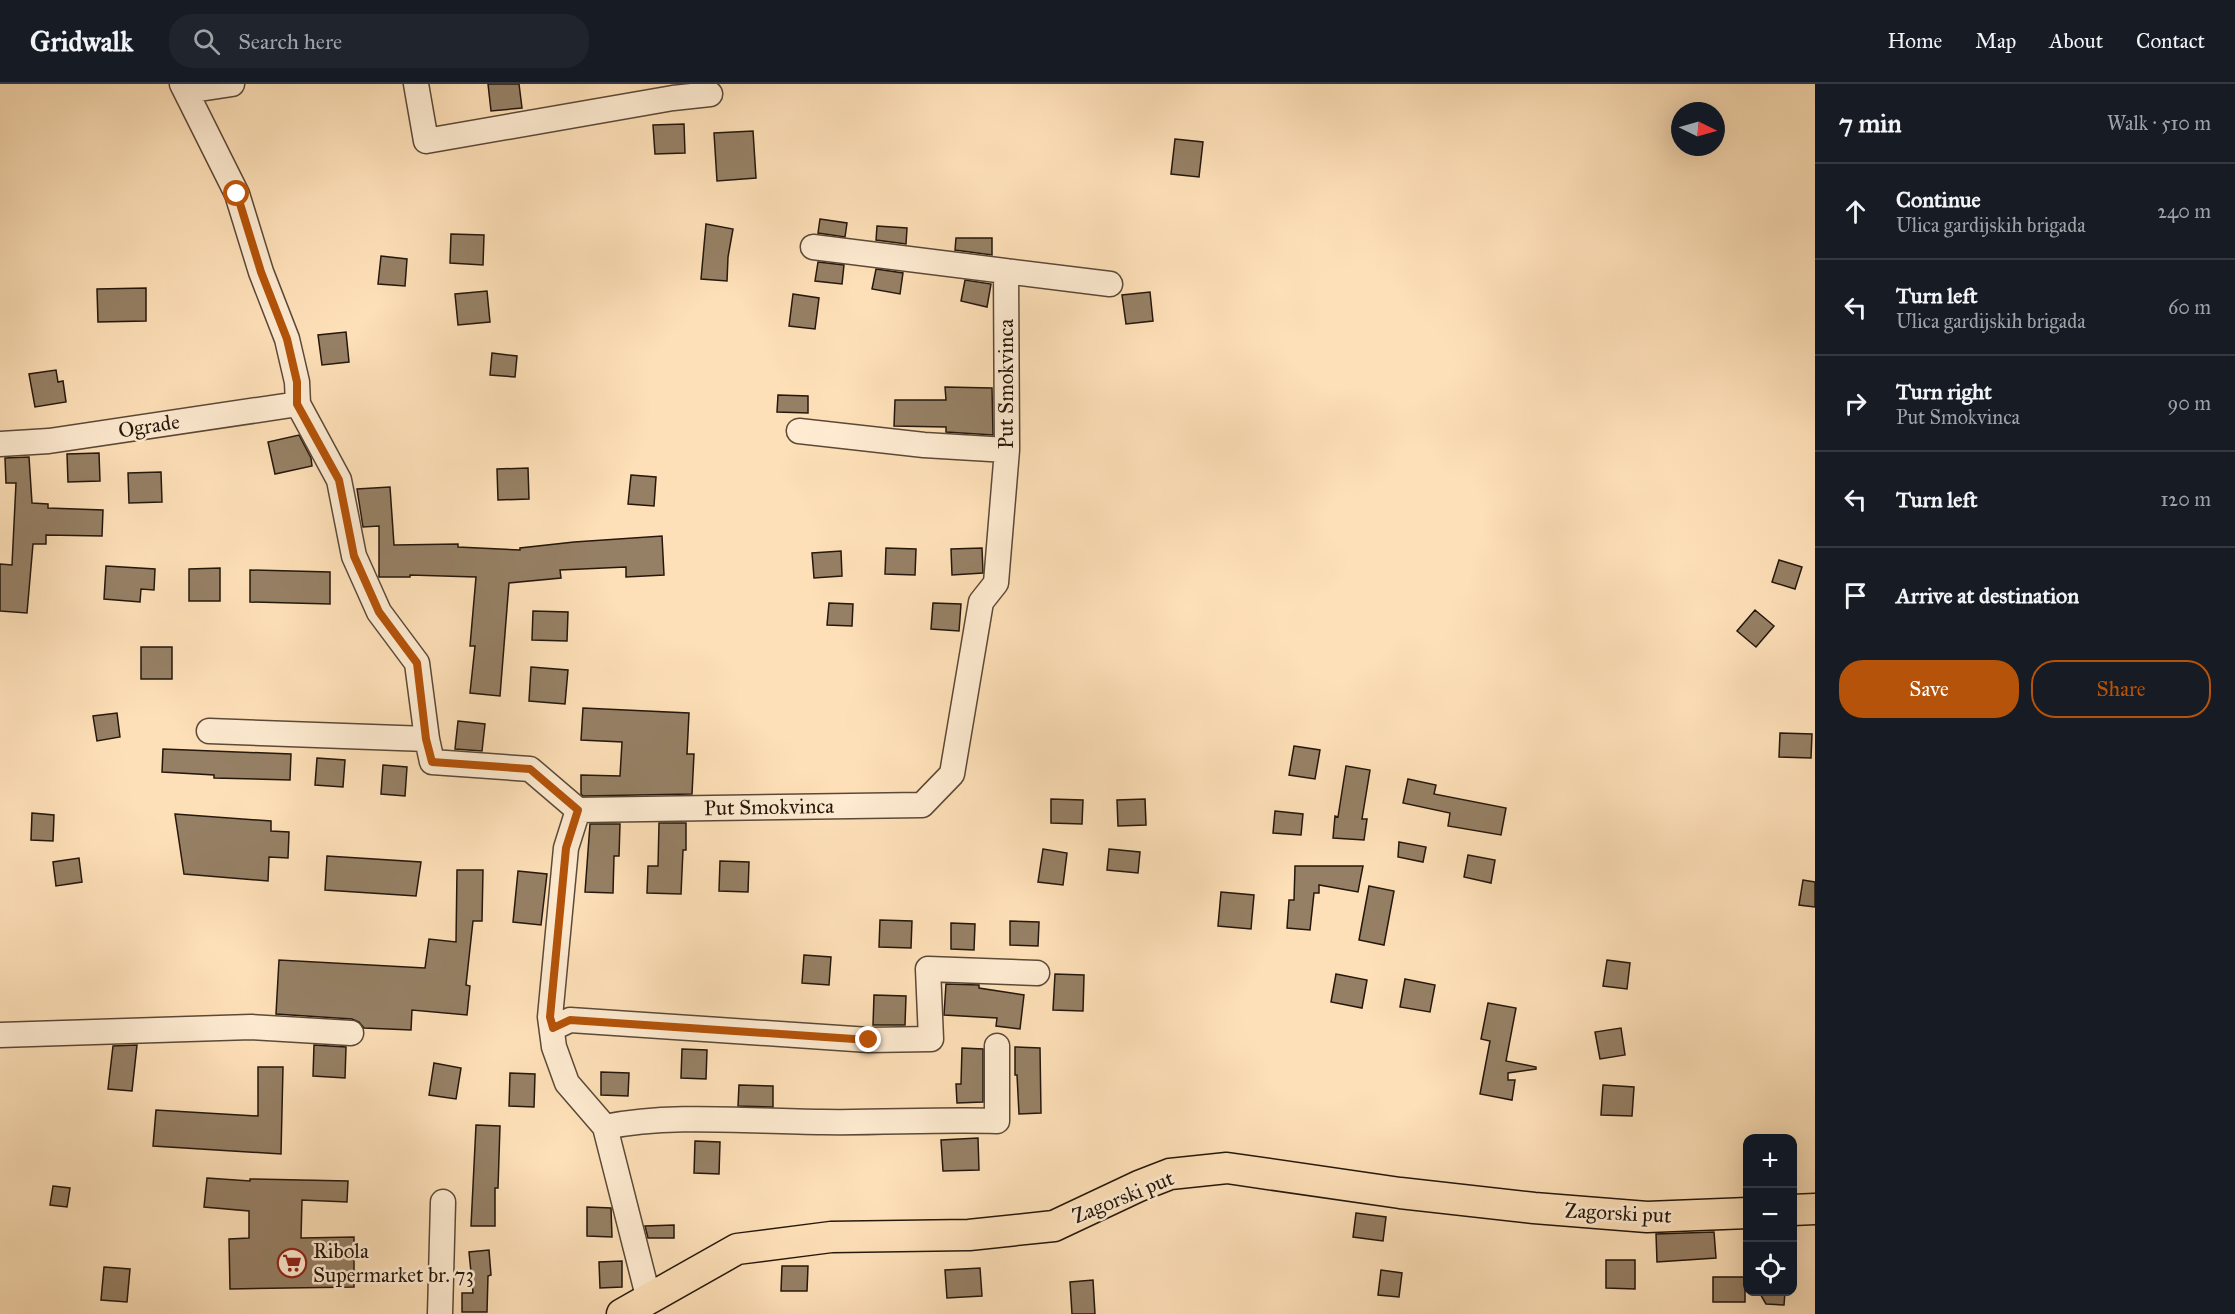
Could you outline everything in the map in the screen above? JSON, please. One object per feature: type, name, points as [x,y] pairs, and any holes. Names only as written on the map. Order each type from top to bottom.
[{"type":"main road","name":"Zagorski put","points":[[633,1310],[737,1249],[831,1237],[969,1235],[1054,1226],[1170,1174],[1227,1168],[1401,1193],[1534,1208],[1647,1217],[1743,1213]]},
{"type":"main road","points":[[1797,1210],[1815,1209]]},
{"type":"street","points":[[232,84],[184,88],[237,194],[261,272],[287,339],[297,382],[297,404],[339,480],[354,556],[379,612],[417,663],[426,739],[432,762],[530,769],[578,810],[566,848],[550,1017],[554,1047],[567,1083],[605,1127],[633,1310]]},
{"type":"street","points":[[416,84],[426,141],[673,98],[710,94]]},
{"type":"street","points":[[813,247],[1110,284]]},
{"type":"street","name":"Put Smokvinca","points":[[578,810],[922,805],[952,774],[981,602],[996,583],[1006,450],[1006,271]]},
{"type":"street","name":"Ograde","points":[[0,444],[49,441],[297,404]]},
{"type":"street","points":[[799,431],[924,445],[1006,450]]},
{"type":"street","points":[[210,731],[426,739]]},
{"type":"street","points":[[553,1028],[570,1020],[869,1040],[931,1039],[928,969],[1036,973]]},
{"type":"street","points":[[0,1035],[251,1027],[351,1033]]},
{"type":"street","points":[[605,1127],[627,1123],[712,1119],[825,1122],[939,1119],[997,1121],[997,1046]]},
{"type":"street","points":[[440,1314],[443,1202]]},
{"type":"building","points":[[488,84],[519,84],[522,108],[491,111]]},
{"type":"building","points":[[684,124],[685,153],[655,154],[653,125]]},
{"type":"building","points":[[753,131],[756,178],[717,181],[714,133]]},
{"type":"building","points":[[1175,139],[1203,142],[1199,177],[1171,174]]},
{"type":"building","points":[[820,219],[847,223],[845,237],[818,233]]},
{"type":"building","points":[[706,224],[733,229],[727,281],[701,279]]},
{"type":"building","points":[[877,226],[907,228],[906,244],[876,240]]},
{"type":"building","points":[[451,234],[484,235],[483,265],[450,263]]},
{"type":"building","points":[[956,238],[992,238],[992,255],[955,250]]},
{"type":"building","points":[[381,256],[407,259],[405,286],[378,284]]},
{"type":"building","points":[[818,262],[844,265],[842,284],[815,281]]},
{"type":"building","points":[[876,269],[903,273],[900,294],[872,289]]},
{"type":"building","points":[[965,280],[991,284],[987,307],[961,301]]},
{"type":"building","points":[[146,288],[146,321],[98,322],[97,289]]},
{"type":"building","points":[[487,291],[490,322],[458,325],[455,294]]},
{"type":"building","points":[[1150,292],[1153,321],[1126,324],[1122,295]]},
{"type":"building","points":[[793,294],[819,298],[815,329],[789,326]]},
{"type":"building","points":[[346,332],[349,362],[322,365],[318,335]]},
{"type":"building","points":[[492,353],[517,356],[515,377],[490,375]]},
{"type":"building","points":[[56,370],[58,382],[63,381],[66,402],[35,407],[29,374]]},
{"type":"building","points":[[945,387],[992,388],[993,435],[946,432],[946,427],[894,426],[895,400],[946,400]]},
{"type":"building","points":[[778,395],[808,396],[808,413],[777,412]]},
{"type":"building","points":[[299,435],[311,458],[312,466],[275,474],[268,442]]},
{"type":"building","points":[[99,453],[100,481],[68,482],[67,454]]},
{"type":"building","points":[[29,457],[32,503],[48,504],[48,508],[103,510],[102,536],[46,535],[46,544],[33,544],[27,613],[0,611],[0,564],[12,565],[16,483],[6,483],[5,458]]},
{"type":"building","points":[[528,468],[529,499],[498,500],[497,469]]},
{"type":"building","points":[[161,472],[162,502],[129,503],[128,473]]},
{"type":"building","points":[[631,475],[656,477],[654,506],[628,504]]},
{"type":"building","points":[[390,487],[394,545],[458,544],[458,547],[520,550],[520,548],[574,542],[662,536],[664,575],[626,577],[626,567],[560,570],[561,578],[509,583],[500,696],[470,693],[475,646],[470,646],[476,577],[410,575],[410,577],[379,577],[379,526],[363,527],[357,489]]},
{"type":"building","points":[[886,548],[916,549],[915,575],[885,574]]},
{"type":"building","points":[[982,548],[983,573],[952,575],[951,549]]},
{"type":"building","points":[[841,551],[842,576],[814,578],[812,553]]},
{"type":"building","points":[[1779,560],[1802,567],[1795,589],[1772,582]]},
{"type":"building","points":[[106,566],[155,569],[154,590],[141,589],[140,602],[104,599]]},
{"type":"building","points":[[220,568],[220,601],[189,601],[189,569]]},
{"type":"building","points":[[250,570],[330,572],[330,604],[250,602]]},
{"type":"building","points":[[829,603],[853,604],[852,626],[827,625]]},
{"type":"building","points":[[933,603],[961,604],[959,631],[931,629]]},
{"type":"building","points":[[1755,610],[1774,626],[1756,647],[1737,631]]},
{"type":"building","points":[[533,611],[568,612],[567,641],[532,640]]},
{"type":"building","points":[[141,647],[172,647],[172,679],[141,679]]},
{"type":"building","points":[[531,667],[568,670],[565,704],[529,701]]},
{"type":"building","points":[[583,708],[689,713],[687,754],[694,754],[692,794],[583,796],[581,794],[581,775],[620,776],[622,742],[581,740]]},
{"type":"building","points":[[117,713],[120,737],[97,741],[93,716]]},
{"type":"building","points":[[458,721],[485,724],[482,751],[455,749]]},
{"type":"building","points":[[1780,733],[1812,734],[1811,758],[1779,757]]},
{"type":"building","points":[[1294,746],[1320,750],[1315,779],[1289,775]]},
{"type":"building","points":[[163,749],[291,754],[290,780],[214,778],[214,775],[162,772]]},
{"type":"building","points":[[317,758],[345,760],[343,787],[315,785]]},
{"type":"building","points":[[383,765],[407,767],[405,796],[381,794]]},
{"type":"building","points":[[1346,766],[1370,770],[1362,819],[1367,819],[1364,840],[1333,838],[1335,816],[1338,817]]},
{"type":"building","points":[[1408,779],[1436,785],[1434,794],[1506,808],[1501,835],[1448,826],[1450,813],[1403,803]]},
{"type":"building","points":[[1051,799],[1083,800],[1082,824],[1051,823]]},
{"type":"building","points":[[1145,799],[1146,825],[1118,826],[1117,800]]},
{"type":"building","points":[[1275,811],[1303,814],[1301,835],[1273,833]]},
{"type":"building","points":[[32,813],[54,815],[53,841],[31,840]]},
{"type":"building","points":[[175,814],[271,821],[271,831],[289,832],[288,858],[269,857],[268,881],[184,874]]},
{"type":"building","points":[[659,823],[686,823],[686,850],[683,850],[681,894],[647,893],[648,866],[658,866]]},
{"type":"building","points":[[590,824],[620,824],[619,856],[614,856],[613,893],[585,892]]},
{"type":"building","points":[[1399,842],[1426,847],[1423,862],[1398,857]]},
{"type":"building","points":[[1043,849],[1067,853],[1063,885],[1038,882]]},
{"type":"building","points":[[1109,849],[1140,852],[1138,873],[1107,870]]},
{"type":"building","points":[[1468,855],[1495,860],[1491,883],[1464,877]]},
{"type":"building","points":[[327,856],[421,862],[416,896],[325,890]]},
{"type":"building","points":[[79,858],[82,882],[56,886],[53,862]]},
{"type":"building","points":[[720,861],[749,862],[748,892],[719,891]]},
{"type":"building","points":[[1295,866],[1363,866],[1358,892],[1319,885],[1319,893],[1314,893],[1310,930],[1287,928],[1289,900],[1294,900]]},
{"type":"building","points":[[457,870],[483,870],[482,921],[473,921],[466,985],[470,986],[467,1015],[412,1010],[411,1030],[364,1028],[352,1019],[276,1014],[279,960],[425,968],[429,939],[456,942]]},
{"type":"building","points":[[518,871],[547,874],[541,925],[513,922]]},
{"type":"building","points":[[1803,880],[1815,882],[1815,907],[1799,905]]},
{"type":"building","points":[[1369,886],[1394,891],[1384,945],[1359,940]]},
{"type":"building","points":[[1221,892],[1254,895],[1251,929],[1218,926]]},
{"type":"building","points":[[880,920],[912,921],[911,948],[879,947]]},
{"type":"building","points":[[1010,921],[1039,922],[1038,946],[1010,945]]},
{"type":"building","points":[[951,923],[975,924],[974,950],[951,949]]},
{"type":"building","points":[[804,955],[831,957],[829,985],[802,983]]},
{"type":"building","points":[[1607,960],[1630,963],[1627,989],[1603,986]]},
{"type":"building","points":[[1055,974],[1084,975],[1083,1011],[1053,1010]]},
{"type":"building","points":[[1336,974],[1367,980],[1362,1008],[1331,1002]]},
{"type":"building","points":[[1405,979],[1435,985],[1430,1012],[1400,1007]]},
{"type":"building","points":[[946,984],[979,985],[979,988],[1024,995],[1020,1029],[996,1026],[997,1018],[944,1015]]},
{"type":"building","points":[[874,995],[906,996],[905,1025],[873,1025]]},
{"type":"building","points":[[1488,1003],[1516,1008],[1506,1061],[1536,1067],[1536,1069],[1508,1073],[1508,1080],[1515,1080],[1512,1100],[1480,1094],[1490,1041],[1481,1039]]},
{"type":"building","points":[[1621,1028],[1625,1055],[1600,1059],[1595,1032]]},
{"type":"building","points":[[137,1045],[132,1091],[108,1089],[113,1046]]},
{"type":"building","points":[[314,1045],[346,1047],[345,1078],[313,1076]]},
{"type":"building","points":[[1015,1047],[1040,1048],[1041,1113],[1019,1114]]},
{"type":"building","points":[[962,1048],[983,1049],[983,1102],[957,1103],[956,1084],[961,1084]]},
{"type":"building","points":[[682,1049],[707,1050],[706,1079],[681,1078]]},
{"type":"building","points":[[434,1063],[461,1068],[456,1099],[429,1095]]},
{"type":"building","points":[[258,1067],[283,1067],[281,1154],[153,1146],[156,1110],[258,1116]]},
{"type":"building","points":[[601,1072],[629,1073],[628,1096],[601,1095]]},
{"type":"building","points":[[510,1073],[535,1074],[534,1107],[509,1106]]},
{"type":"building","points":[[739,1085],[773,1086],[773,1107],[738,1106]]},
{"type":"building","points":[[1603,1085],[1634,1087],[1632,1116],[1601,1115]]},
{"type":"building","points":[[476,1125],[500,1126],[498,1188],[495,1188],[495,1226],[471,1226]]},
{"type":"building","points":[[978,1138],[979,1170],[943,1171],[941,1140]]},
{"type":"building","points":[[695,1141],[720,1142],[719,1174],[694,1173]]},
{"type":"building","points":[[207,1178],[250,1181],[250,1179],[348,1181],[347,1202],[302,1200],[301,1238],[354,1237],[354,1287],[230,1289],[229,1239],[249,1238],[249,1211],[204,1207]]},
{"type":"building","points":[[53,1186],[70,1188],[67,1207],[50,1205]]},
{"type":"building","points":[[587,1207],[611,1208],[612,1237],[587,1236]]},
{"type":"building","points":[[1356,1213],[1386,1217],[1383,1241],[1353,1237]]},
{"type":"building","points":[[674,1225],[674,1238],[648,1238],[645,1226]]},
{"type":"building","points":[[1714,1232],[1716,1258],[1657,1262],[1656,1234]]},
{"type":"building","points":[[489,1250],[491,1275],[488,1276],[487,1312],[462,1312],[462,1293],[473,1293],[469,1252]]},
{"type":"building","points":[[1606,1260],[1635,1260],[1635,1289],[1606,1288]]},
{"type":"building","points":[[622,1261],[622,1287],[600,1288],[599,1262]]},
{"type":"building","points":[[782,1266],[808,1266],[807,1291],[781,1291]]},
{"type":"building","points":[[104,1267],[130,1269],[127,1302],[101,1300]]},
{"type":"building","points":[[980,1268],[982,1296],[947,1298],[945,1270]]},
{"type":"building","points":[[1381,1270],[1402,1273],[1399,1297],[1378,1295]]},
{"type":"building","points":[[1713,1277],[1743,1277],[1745,1302],[1713,1302]]},
{"type":"building","points":[[1093,1280],[1095,1314],[1072,1314],[1070,1282]]},
{"type":"building","points":[[1761,1296],[1785,1296],[1784,1305],[1766,1304]]},
{"type":"place","name":"Ribola Supermarket br. 73","points":[[292,1263]]},
{"type":"route","points":[[237,194],[261,272],[287,339],[297,382],[297,404],[339,480],[354,556],[379,612],[417,663],[426,739],[432,762],[530,769],[578,810],[566,848],[550,1017],[553,1028],[570,1020],[869,1040]]}]
